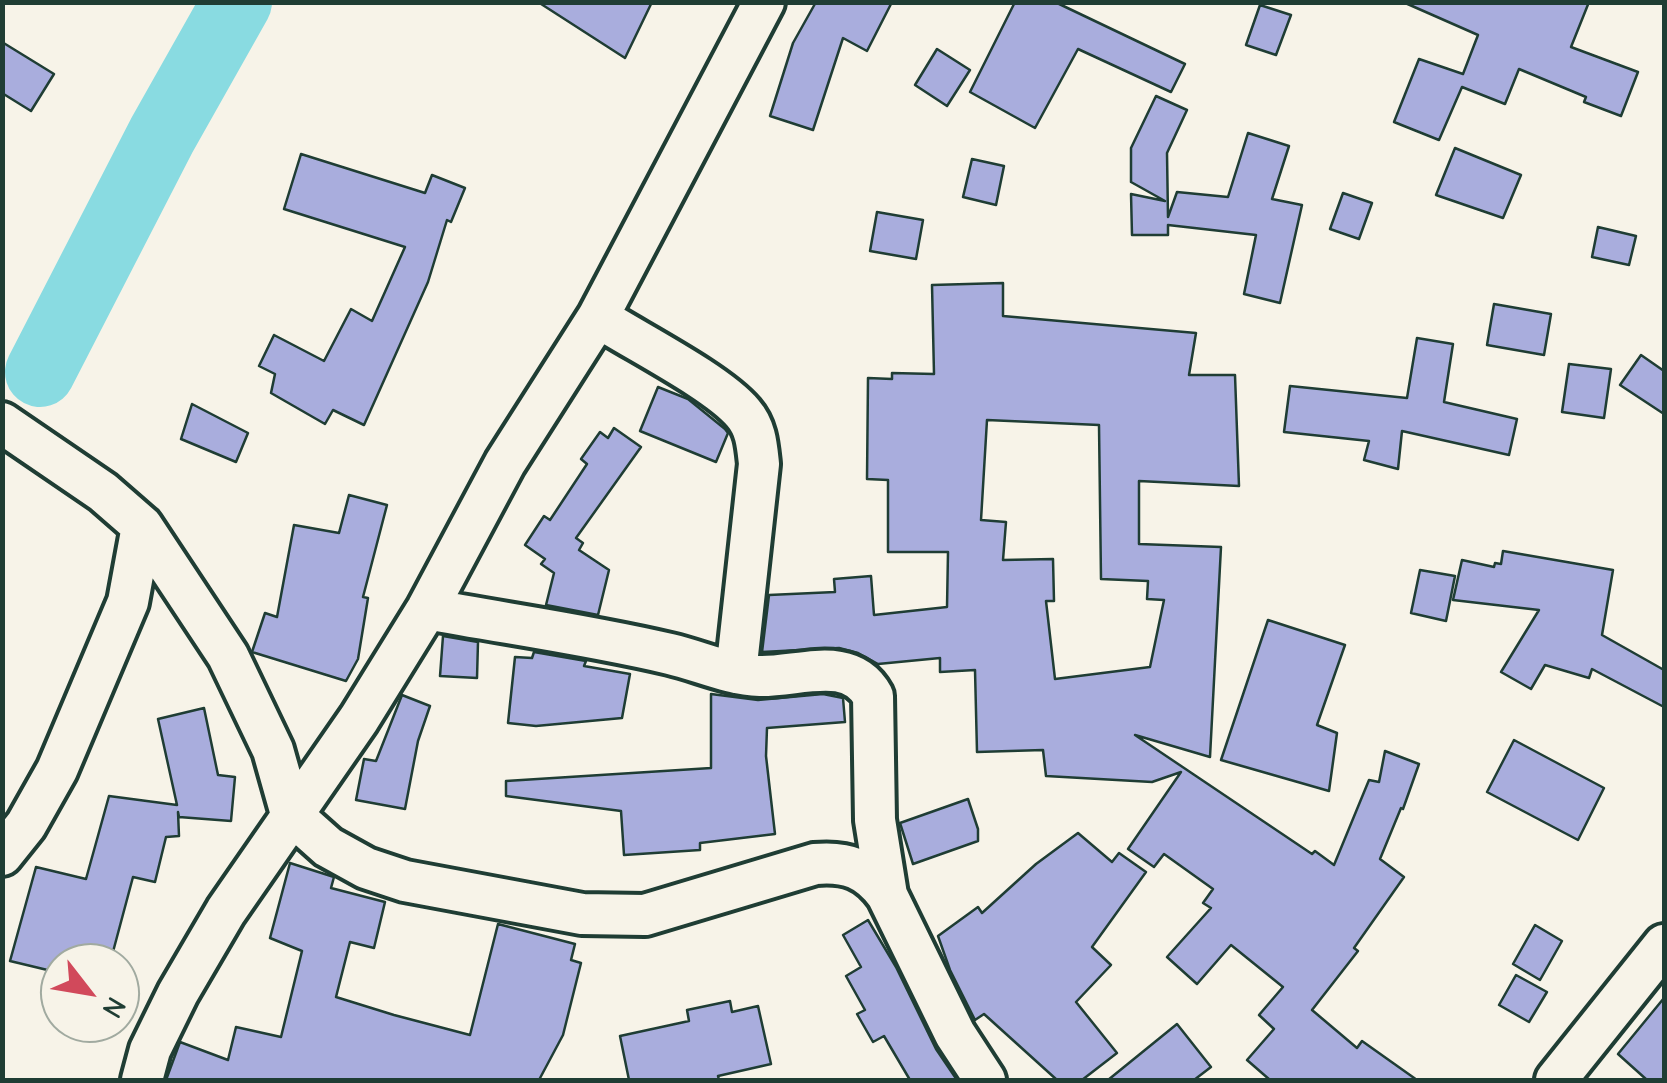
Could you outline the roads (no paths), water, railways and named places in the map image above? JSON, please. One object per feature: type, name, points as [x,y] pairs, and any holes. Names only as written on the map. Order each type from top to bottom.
[{"type":"street","points":[[142,1080],[150,1050],[178,993],[226,911],[359,719],[428,609],[505,463],[598,318],[764,2]]},
{"type":"street","points":[[598,318],[724,396],[744,414],[756,436],[759,464],[736,673]]},
{"type":"street","points":[[2,424],[104,492],[142,526],[228,656],[272,750],[291,814],[328,847],[405,881],[582,914],[645,915],[815,864],[838,862],[867,874],[887,895],[956,1034],[985,1080]]},
{"type":"street","points":[[2,855],[26,825],[57,770],[128,602],[142,526]]},
{"type":"street","points":[[428,609],[670,654],[736,673],[760,676],[840,670],[867,685],[873,696],[875,820],[887,895]]},
{"type":"street","points":[[1556,1080],[1664,945]]},
{"type":"waterway","points":[[40,372],[162,135],[237,2]]}]
